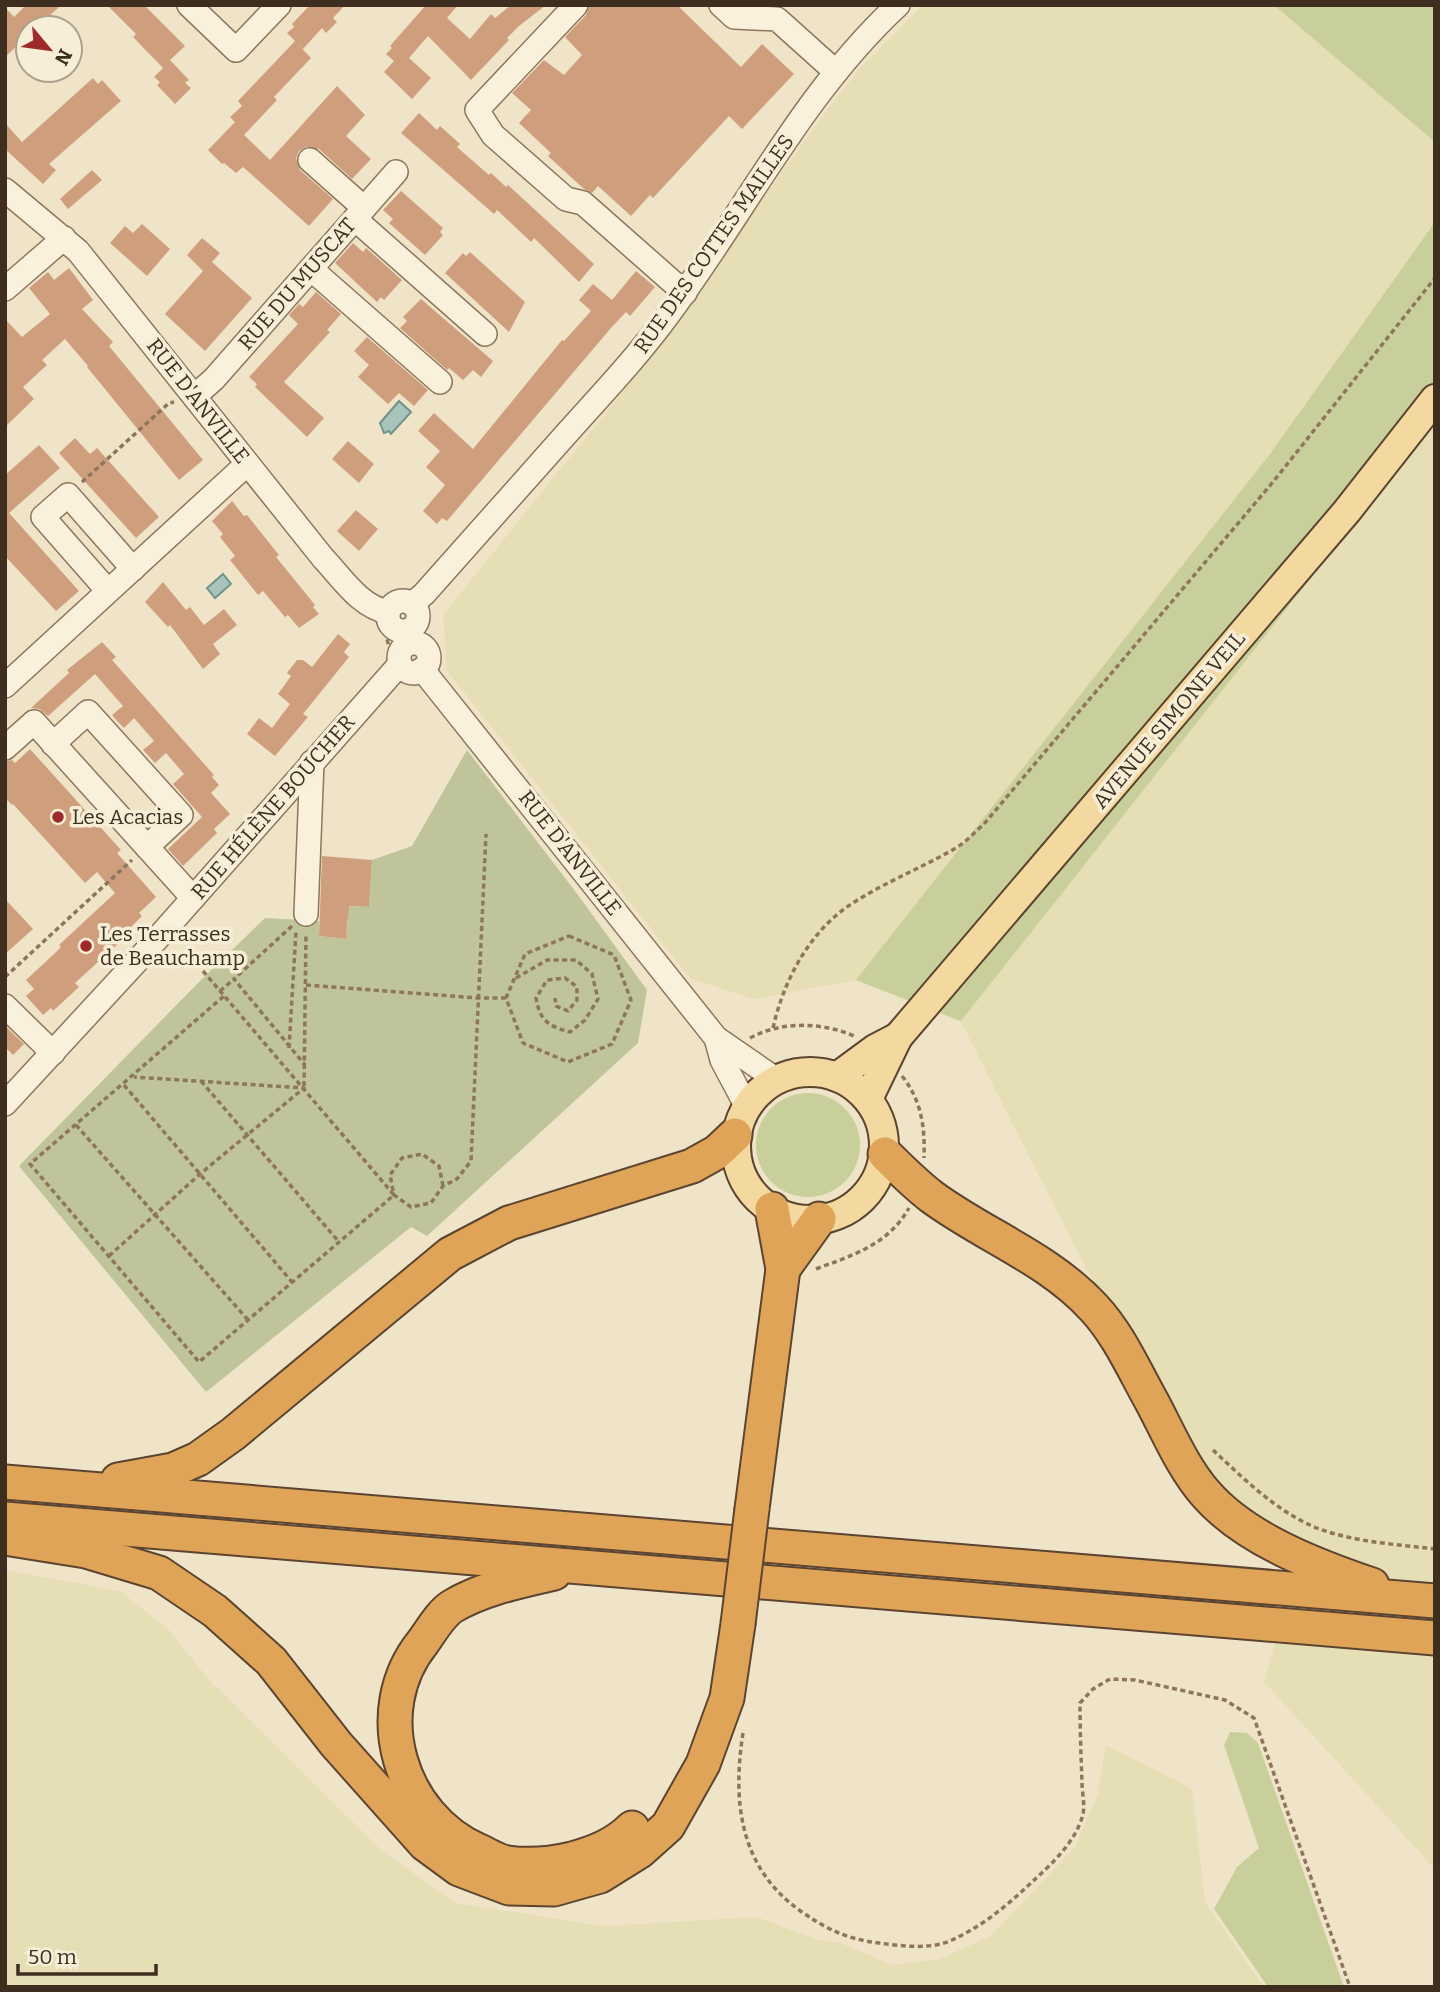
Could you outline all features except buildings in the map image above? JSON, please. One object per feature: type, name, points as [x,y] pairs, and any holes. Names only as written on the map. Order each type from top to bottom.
[{"type":"highway","points":[[71,1487],[173,1470],[198,1459],[233,1434],[450,1254],[509,1223],[692,1166],[717,1152],[741,1121]]},
{"type":"highway","points":[[885,1154],[933,1198],[1037,1260],[1093,1307],[1114,1334],[1204,1492],[1223,1511],[1253,1532],[1303,1559],[1424,1600]]},
{"type":"highway","points":[[5,1538],[86,1551],[159,1573],[215,1611],[271,1661],[336,1744],[425,1844],[459,1869],[509,1888],[554,1889],[600,1877],[640,1851],[668,1826],[703,1764],[727,1698],[783,1269],[772,1209]]},
{"type":"highway","points":[[783,1269],[819,1219]]},
{"type":"highway","points":[[5,1482],[1424,1600]]},
{"type":"highway","points":[[5,1519],[1435,1638]]},
{"type":"highway","points":[[582,1567],[502,1586],[451,1606],[414,1653],[398,1690],[394,1732],[404,1777],[435,1823],[466,1846],[506,1863],[548,1864],[592,1854],[622,1839],[649,1811],[682,1761],[736,1638]]},
{"type":"main road","name":"AVENUE SIMONE VEIL","points":[[868,1099],[898,1037],[1347,511],[1435,400]]},
{"type":"main road","name":"AVENUE SIMONE VEIL","points":[[837,1077],[875,1049],[898,1037]]},
{"type":"main road","points":[[797,1073],[819,1073],[837,1077],[855,1087],[868,1099],[880,1121],[885,1154],[876,1179],[860,1201],[844,1212],[819,1219],[794,1218],[772,1209],[756,1197],[744,1180],[738,1160],[741,1121],[760,1091],[777,1080],[797,1073]]},
{"type":"street","points":[[189,5],[236,50],[279,5]]},
{"type":"street","points":[[576,5],[477,110],[493,135],[513,153],[566,199],[583,203],[685,293]]},
{"type":"street","points":[[721,5],[734,18],[777,19],[836,72]]},
{"type":"street","name":"RUE DES COTTES MAILLES","points":[[403,637],[424,594],[634,358],[685,293],[774,159],[836,72],[898,5]]},
{"type":"street","points":[[310,160],[359,214],[485,334]]},
{"type":"street","name":"RUE DU MUSCAT","points":[[196,395],[214,379],[397,172]]},
{"type":"street","name":"RUE D'ANVILLE","points":[[5,190],[78,251],[341,578],[403,637],[716,1038],[777,1080]]},
{"type":"street","points":[[5,289],[64,238]]},
{"type":"street","points":[[311,269],[440,382]]},
{"type":"street","points":[[5,686],[247,464]]},
{"type":"street","points":[[108,591],[43,517],[68,495],[132,569]]},
{"type":"street","name":"RUE HÉLÈNE BOUCHER","points":[[5,1104],[193,898],[312,762],[403,637]]},
{"type":"street","points":[[53,744],[88,712],[181,815],[147,847]]},
{"type":"street","points":[[5,748],[34,722],[193,898]]},
{"type":"street","points":[[306,914],[312,762]]},
{"type":"street","points":[[5,1006],[53,1053]]},
{"type":"street","name":"RUE D'ANVILLE","points":[[716,1038],[741,1121]]},
{"type":"path","points":[[773,1028],[779,1001],[793,971],[818,933],[853,902],[958,847],[984,824],[1273,482],[1435,278]]},
{"type":"path","points":[[68,495],[169,404],[196,395]]},
{"type":"path","points":[[370,619],[403,637],[385,632],[370,619]]},
{"type":"path","points":[[203,971],[394,1195],[411,1207],[431,1203],[443,1186],[457,1179],[471,1161],[485,834]]},
{"type":"path","points":[[5,977],[147,847]]},
{"type":"path","points":[[304,1088],[306,914]]},
{"type":"path","points":[[220,991],[292,926],[296,928],[289,1048]]},
{"type":"path","points":[[569,936],[614,955],[631,1000],[612,1044],[568,1062],[523,1043],[506,998],[525,954],[569,936]]},
{"type":"path","points":[[514,979],[547,960],[576,960],[592,974],[598,999],[585,1020],[569,1032],[551,1027],[539,1013],[536,998],[547,980],[565,978],[577,987],[577,1000],[568,1012],[556,1006],[555,998]]},
{"type":"path","points":[[234,979],[304,1065]]},
{"type":"path","points":[[306,985],[506,998]]},
{"type":"path","points":[[224,996],[30,1164],[199,1362],[394,1195]]},
{"type":"path","points":[[132,1077],[304,1088]]},
{"type":"path","points":[[201,1082],[339,1242]]},
{"type":"path","points":[[124,1085],[292,1282]]},
{"type":"path","points":[[109,1256],[200,1174],[304,1088]]},
{"type":"path","points":[[76,1125],[248,1320]]},
{"type":"path","points":[[394,1195],[390,1174],[402,1158],[422,1154],[439,1166],[443,1186]]},
{"type":"path","points":[[1213,1450],[1258,1492],[1310,1525],[1347,1536],[1435,1549]]},
{"type":"path","points":[[743,1730],[738,1784],[743,1829],[754,1861],[769,1884],[818,1924],[853,1940],[920,1946],[950,1941],[1003,1910],[1052,1863],[1073,1835],[1083,1814],[1080,1703],[1093,1689],[1110,1679],[1135,1680],[1225,1700],[1254,1718],[1350,1987]]},
{"type":"shaded area","points":[[923,5],[1435,5],[1435,1869],[1264,1682],[1304,1540],[1247,1507],[1191,1459],[1078,1253],[961,1022],[856,980],[754,999],[690,978],[447,671],[443,615],[628,385],[826,111],[862,66]]},
{"type":"shaded area","points":[[5,1570],[120,1591],[168,1629],[210,1681],[381,1850],[456,1903],[604,1926],[757,1917],[815,1939],[841,1943],[892,1965],[939,1959],[991,1936],[1075,1847],[1098,1794],[1106,1745],[1192,1789],[1205,1902],[1264,1987],[5,1987]]},
{"type":"green space","points":[[1274,5],[1435,5],[1435,142]]},
{"type":"green space","points":[[1435,222],[1435,421],[961,1021],[856,980],[1270,454]]},
{"type":"green space","points":[[467,750],[647,990],[638,1043],[427,1236],[411,1227],[206,1392],[19,1166],[265,918],[319,921],[319,936],[346,939],[348,922],[345,906],[369,907],[372,860],[412,846]]},
{"type":"green space","points":[[808,1093],[828,1097],[845,1108],[856,1125],[860,1145],[856,1165],[845,1182],[828,1193],[808,1197],[788,1193],[771,1182],[760,1165],[756,1145],[760,1125],[771,1108],[788,1097]]},
{"type":"green space","points":[[1230,1732],[1247,1733],[1258,1743],[1344,1987],[1268,1987],[1214,1909],[1237,1867],[1259,1848],[1224,1745]]},
{"type":"water","points":[[399,401],[411,412],[391,434],[389,431],[384,433],[380,423]]},
{"type":"water","points":[[223,574],[231,584],[215,598],[207,588]]},
{"type":"place","name":"Les Acacias","points":[[58,817]]},
{"type":"place","name":"Les Terrasses de Beauchamp","points":[[86,946]]}]
